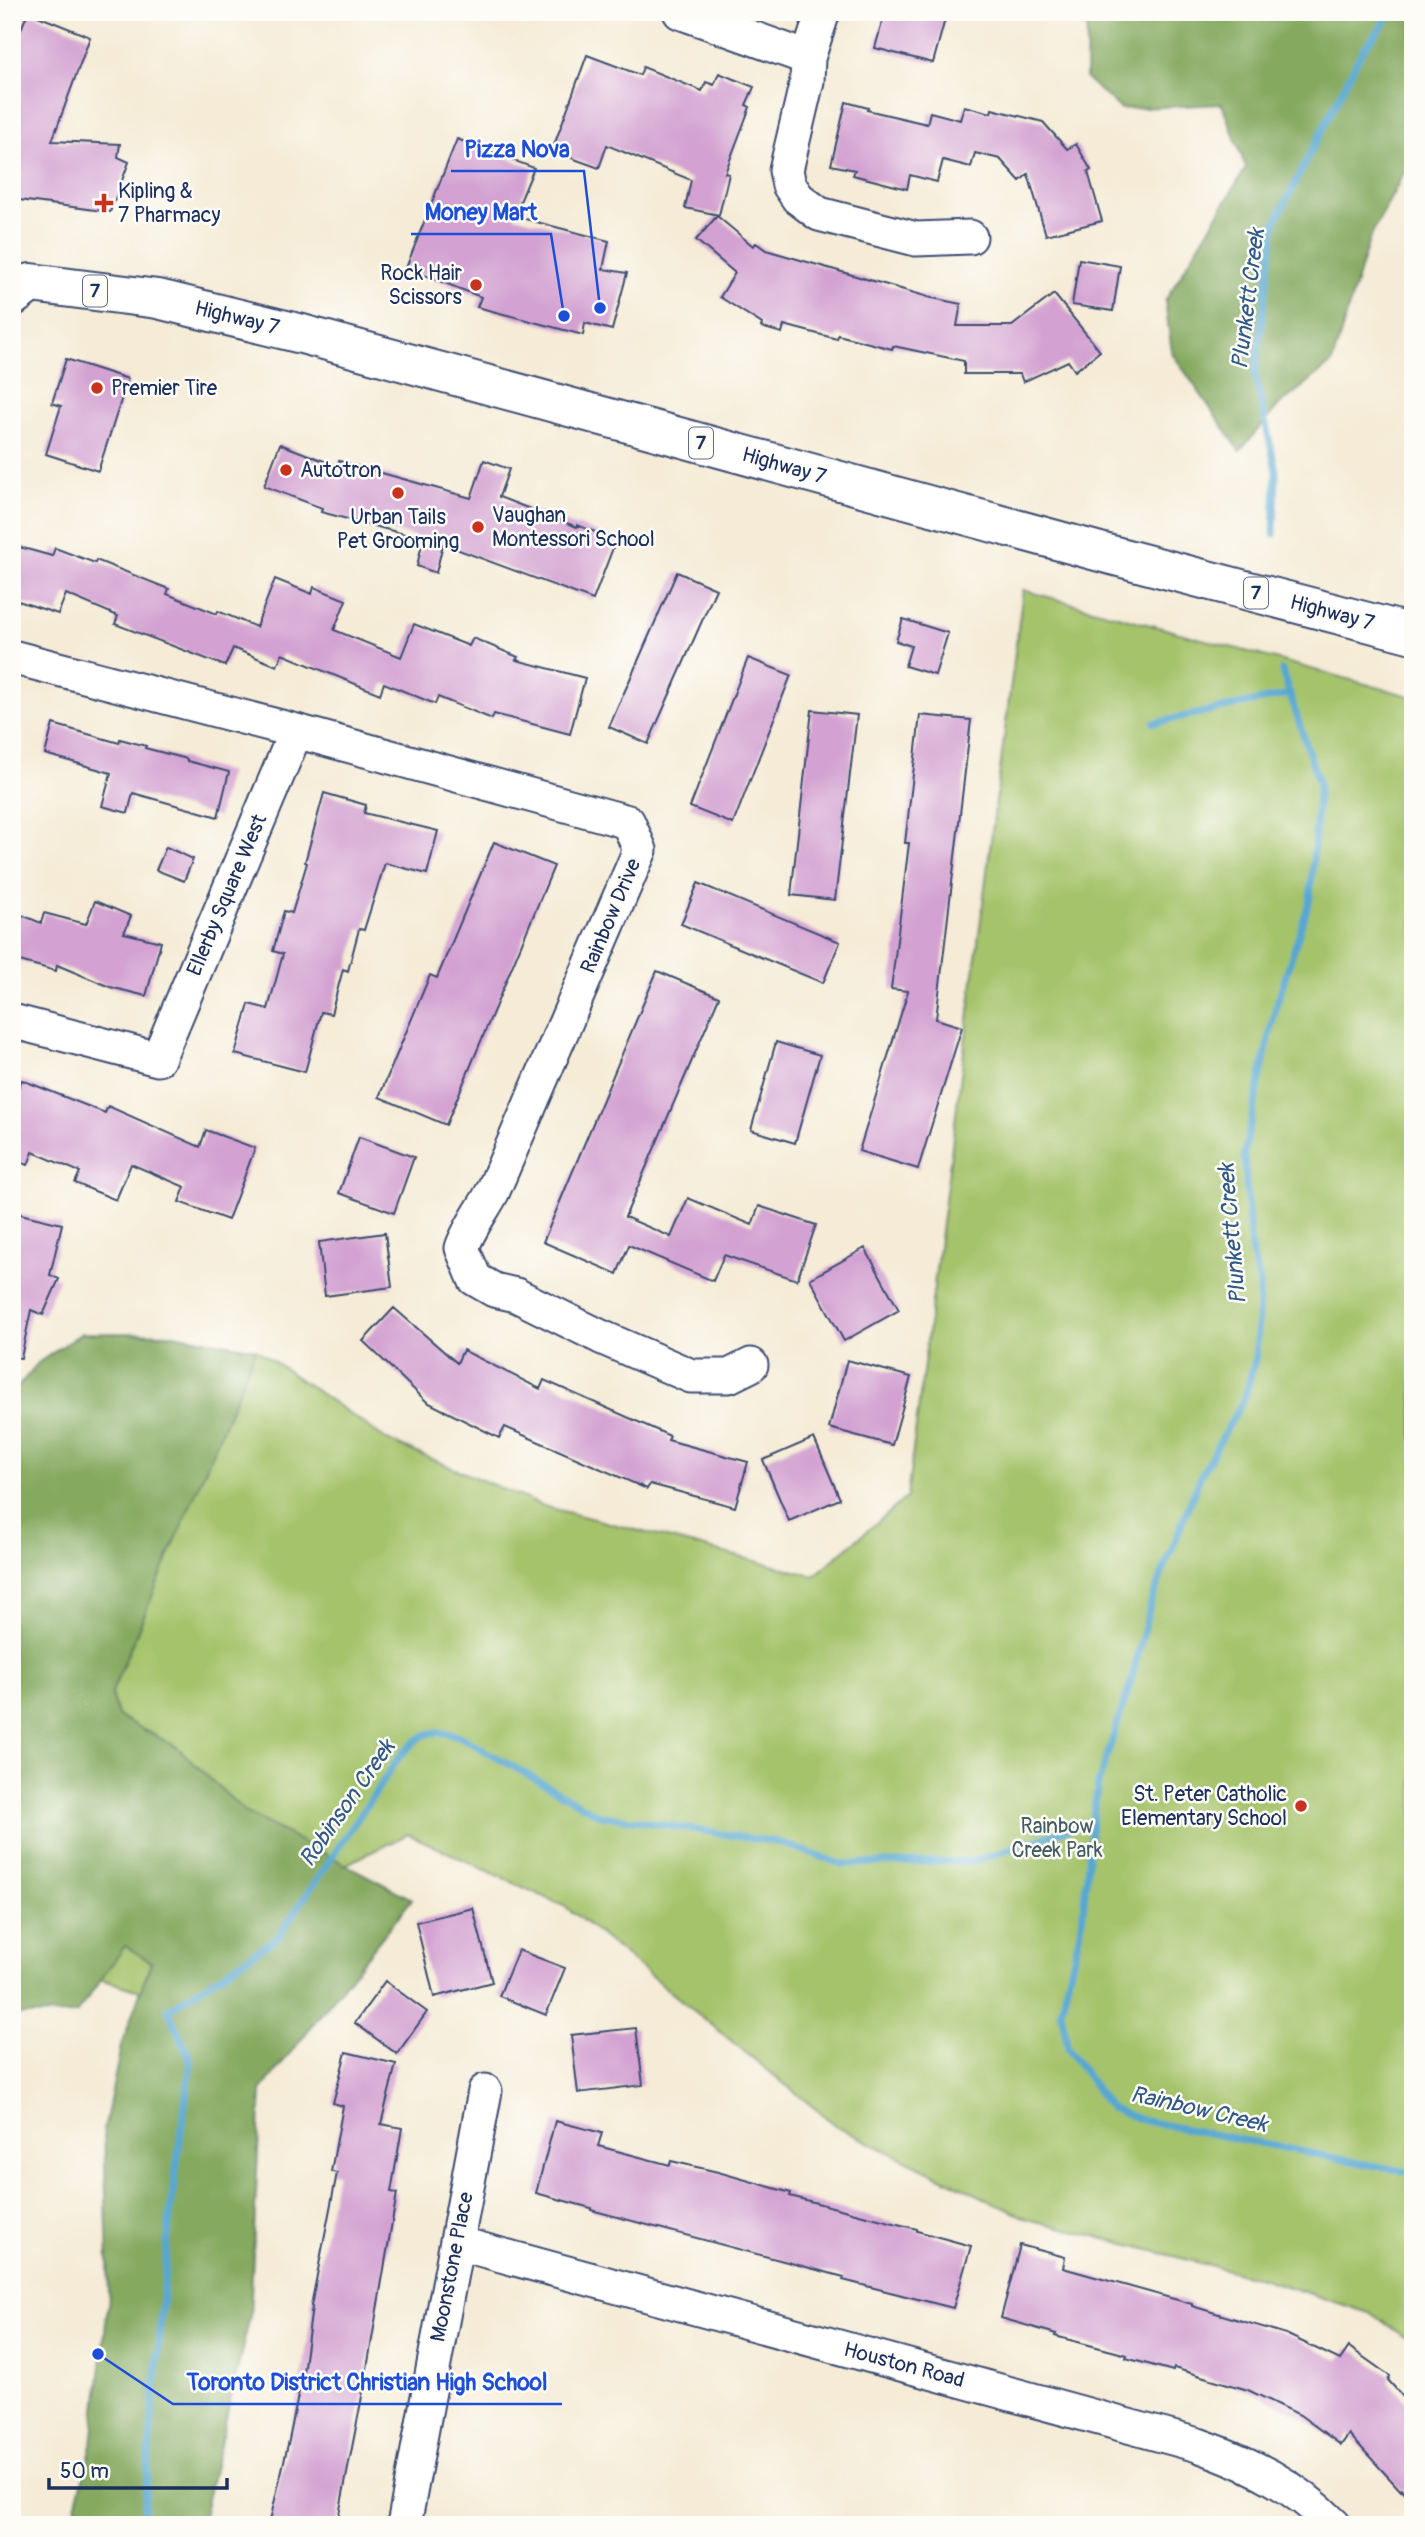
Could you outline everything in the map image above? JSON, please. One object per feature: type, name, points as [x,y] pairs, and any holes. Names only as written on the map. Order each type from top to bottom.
[{"type":"main road","name":"Highway 7","points":[[18,280],[158,299],[235,317],[483,382],[1100,552],[1413,634]]},
{"type":"street","points":[[680,12],[808,58]]},
{"type":"street","points":[[823,12],[808,58],[807,81],[786,170],[789,185],[797,198],[819,214],[916,239],[970,237]]},
{"type":"street","name":"Rainbow Drive","points":[[12,657],[628,822],[640,850],[493,1191],[478,1219],[468,1230],[462,1248],[475,1279],[494,1290],[516,1295],[601,1337],[691,1376],[729,1376],[751,1365]]},
{"type":"street","name":"Ellerby Square West","points":[[12,1021],[158,1059],[296,731]]},
{"type":"street","name":"Moonstone Place","points":[[404,2525],[485,2091]]},
{"type":"street","name":"Houston Road","points":[[457,2243],[1198,2445],[1245,2462],[1287,2485],[1315,2506],[1334,2525]]},
{"type":"green space","points":[[1095,12],[1413,12],[1413,155],[1369,240],[1332,363],[1277,407],[1240,451],[1172,353],[1165,301],[1246,168],[1222,104],[1121,109],[1086,79],[1087,20]]},
{"type":"green space","name":"Rainbow Creek Park","points":[[1023,590],[1413,697],[1413,2343],[1372,2314],[1267,2280],[1028,2219],[839,2128],[566,1907],[408,1834],[306,1884],[248,2023],[12,1953],[12,1394],[38,1363],[82,1333],[172,1334],[256,1349],[389,1441],[543,1506],[814,1576],[907,1497]]},
{"type":"green space","points":[[82,1333],[172,1334],[256,1349],[111,1694],[118,1716],[177,1747],[245,1812],[412,1899],[261,2090],[250,2316],[201,2525],[71,2525],[92,2444],[109,2296],[104,2130],[121,2046],[151,1962],[125,1946],[76,2014],[12,2013],[12,1394],[38,1363]]},
{"type":"building","points":[[28,12],[90,37],[52,141],[120,144],[118,157],[129,162],[110,212],[12,199],[12,51]]},
{"type":"building","points":[[885,12],[947,12],[933,63],[875,48]]},
{"type":"building","points":[[587,55],[640,75],[643,67],[702,91],[706,82],[714,85],[719,73],[754,87],[746,105],[750,107],[725,173],[729,174],[719,215],[685,208],[691,180],[607,145],[599,168],[552,151]]},
{"type":"building","points":[[846,102],[868,108],[867,110],[927,124],[930,112],[960,120],[964,106],[991,113],[992,109],[1043,122],[1067,149],[1076,144],[1091,170],[1088,172],[1102,221],[1046,235],[1028,174],[1020,181],[1000,159],[975,153],[971,167],[943,160],[937,182],[910,175],[907,189],[853,175],[855,170],[831,165]]},
{"type":"building","points":[[457,139],[534,168],[514,216],[609,241],[603,269],[627,273],[612,330],[585,323],[583,335],[477,307],[481,297],[406,268]]},
{"type":"building","points":[[717,216],[753,246],[756,243],[766,250],[961,304],[957,326],[1012,326],[1054,294],[1100,351],[1075,371],[1068,361],[1023,382],[1020,374],[964,374],[964,361],[893,346],[892,349],[838,335],[837,339],[784,325],[782,333],[761,327],[762,324],[720,297],[735,273],[696,240]]},
{"type":"building","points":[[1079,259],[1120,266],[1113,311],[1072,305]]},
{"type":"building","points":[[66,359],[128,379],[98,471],[46,454],[61,406],[52,403]]},
{"type":"building","points":[[280,444],[337,466],[339,461],[471,498],[484,460],[509,469],[499,497],[616,540],[593,600],[443,544],[436,573],[417,566],[423,539],[321,512],[322,508],[264,486]]},
{"type":"building","points":[[12,545],[52,556],[55,548],[95,563],[96,560],[169,589],[167,594],[256,627],[275,579],[312,594],[314,587],[346,600],[334,630],[401,657],[414,624],[469,646],[473,638],[518,657],[516,660],[585,678],[570,734],[494,714],[492,719],[438,697],[435,704],[384,683],[380,694],[282,654],[277,666],[233,648],[225,666],[115,624],[118,616],[66,594],[58,614],[12,599]]},
{"type":"building","points":[[677,572],[716,589],[648,744],[609,727]]},
{"type":"building","points":[[903,619],[948,633],[935,675],[905,666],[911,646],[896,641]]},
{"type":"building","points":[[748,658],[791,675],[733,824],[690,807]]},
{"type":"building","points":[[812,710],[857,715],[835,900],[791,895]]},
{"type":"building","points":[[920,715],[971,720],[936,1019],[962,1027],[918,1169],[859,1151],[908,991],[891,989],[909,843],[905,843]]},
{"type":"building","points":[[53,724],[119,743],[120,739],[146,746],[145,748],[229,772],[218,817],[133,793],[128,813],[102,806],[111,773],[45,754]]},
{"type":"building","points":[[324,793],[366,805],[364,813],[438,831],[427,874],[385,863],[364,930],[359,929],[348,971],[343,969],[331,1014],[321,1012],[305,1072],[235,1054],[249,1004],[268,1009],[283,954],[273,951],[284,911],[292,913]]},
{"type":"building","points":[[494,842],[554,866],[446,1125],[379,1097],[430,975],[437,978]]},
{"type":"building","points":[[166,847],[193,859],[184,881],[156,870]]},
{"type":"building","points":[[698,883],[840,942],[823,983],[681,924]]},
{"type":"building","points":[[95,901],[131,916],[124,933],[161,942],[146,996],[110,987],[57,965],[56,971],[12,959],[12,911],[41,923],[44,913],[86,924]]},
{"type":"building","points":[[657,971],[719,997],[625,1217],[671,1237],[688,1198],[752,1225],[759,1206],[816,1225],[797,1280],[724,1255],[713,1281],[629,1245],[617,1274],[543,1242]]},
{"type":"building","points":[[776,1042],[820,1055],[795,1143],[751,1130]]},
{"type":"building","points":[[22,1080],[105,1113],[108,1106],[200,1147],[206,1130],[255,1148],[228,1220],[179,1202],[185,1187],[131,1164],[116,1200],[75,1183],[80,1172],[33,1152],[28,1165],[12,1159],[12,1086],[18,1088]]},
{"type":"building","points":[[359,1137],[414,1157],[394,1213],[339,1193]]},
{"type":"building","points":[[12,1212],[62,1224],[50,1275],[59,1279],[43,1315],[31,1310],[21,1358],[12,1357]]},
{"type":"building","points":[[385,1233],[392,1287],[325,1296],[319,1242]]},
{"type":"building","points":[[865,1248],[899,1310],[844,1341],[810,1279]]},
{"type":"building","points":[[394,1308],[457,1363],[463,1350],[540,1389],[544,1380],[670,1436],[668,1440],[748,1462],[735,1507],[650,1484],[647,1489],[505,1427],[499,1438],[427,1402],[363,1341]]},
{"type":"building","points":[[847,1360],[911,1377],[892,1445],[829,1428]]},
{"type":"building","points":[[814,1438],[840,1499],[789,1521],[763,1460]]},
{"type":"building","points":[[473,1908],[492,1982],[434,1997],[416,1922]]},
{"type":"building","points":[[518,1950],[565,1968],[546,2015],[499,1996]]},
{"type":"building","points":[[385,1981],[427,2012],[397,2054],[355,2023]]},
{"type":"building","points":[[636,2028],[643,2085],[578,2093],[571,2035]]},
{"type":"building","points":[[346,2052],[396,2064],[381,2124],[402,2128],[391,2192],[397,2193],[337,2525],[269,2525],[304,2366],[311,2306],[337,2173],[331,2172],[343,2106],[333,2103]]},
{"type":"building","points":[[555,2121],[602,2133],[598,2146],[670,2165],[671,2161],[718,2172],[791,2193],[790,2196],[971,2246],[953,2308],[843,2280],[844,2277],[536,2193]]},
{"type":"building","points":[[1020,2245],[1065,2257],[1063,2268],[1286,2334],[1340,2360],[1349,2347],[1390,2376],[1388,2380],[1413,2408],[1413,2504],[1349,2434],[1341,2445],[1300,2415],[1248,2390],[1174,2368],[1173,2371],[1126,2358],[1127,2355],[1001,2318]]},
{"type":"waterway","name":"Plunkett Creek","points":[[1274,534],[1276,471],[1255,374],[1275,223],[1362,51],[1393,12]]},
{"type":"waterway","name":"Plunkett Creek","points":[[1282,670],[1319,784],[1310,899],[1276,1006],[1244,1154],[1251,1249],[1260,1283],[1256,1356],[1245,1397],[1201,1475],[1151,1602],[1131,1682],[1098,1784],[1082,1923],[1061,2011],[1068,2049],[1110,2108],[1145,2121],[1413,2173]]},
{"type":"waterway","points":[[1154,723],[1290,694]]},
{"type":"waterway","name":"Robinson Creek","points":[[143,2525],[170,2213],[191,2061],[168,2010],[278,1937],[400,1756],[414,1742],[432,1733],[459,1736],[599,1815],[782,1843],[841,1864],[975,1861],[1092,1821]]},
{"type":"place","name":"Kipling & 7 Pharmacy","points":[[104,203]]},
{"type":"place","name":"Rock Hair Scissors","points":[[476,285]]},
{"type":"place","name":"Pizza Nova","points":[[600,308]]},
{"type":"place","name":"Money Mart","points":[[564,316]]},
{"type":"place","name":"Premier Tire","points":[[97,388]]},
{"type":"place","name":"Autotron","points":[[286,470]]},
{"type":"place","name":"Urban Tails Pet Grooming","points":[[398,493]]},
{"type":"place","name":"Vaughan Montessori School","points":[[478,527]]},
{"type":"place","name":"St. Peter Catholic Elementary School","points":[[1301,1806]]},
{"type":"place","name":"Toronto District Christian High School","points":[[98,2354]]},
{"type":"water label","name":"Rainbow Creek","points":[[1199,2109]]}]
